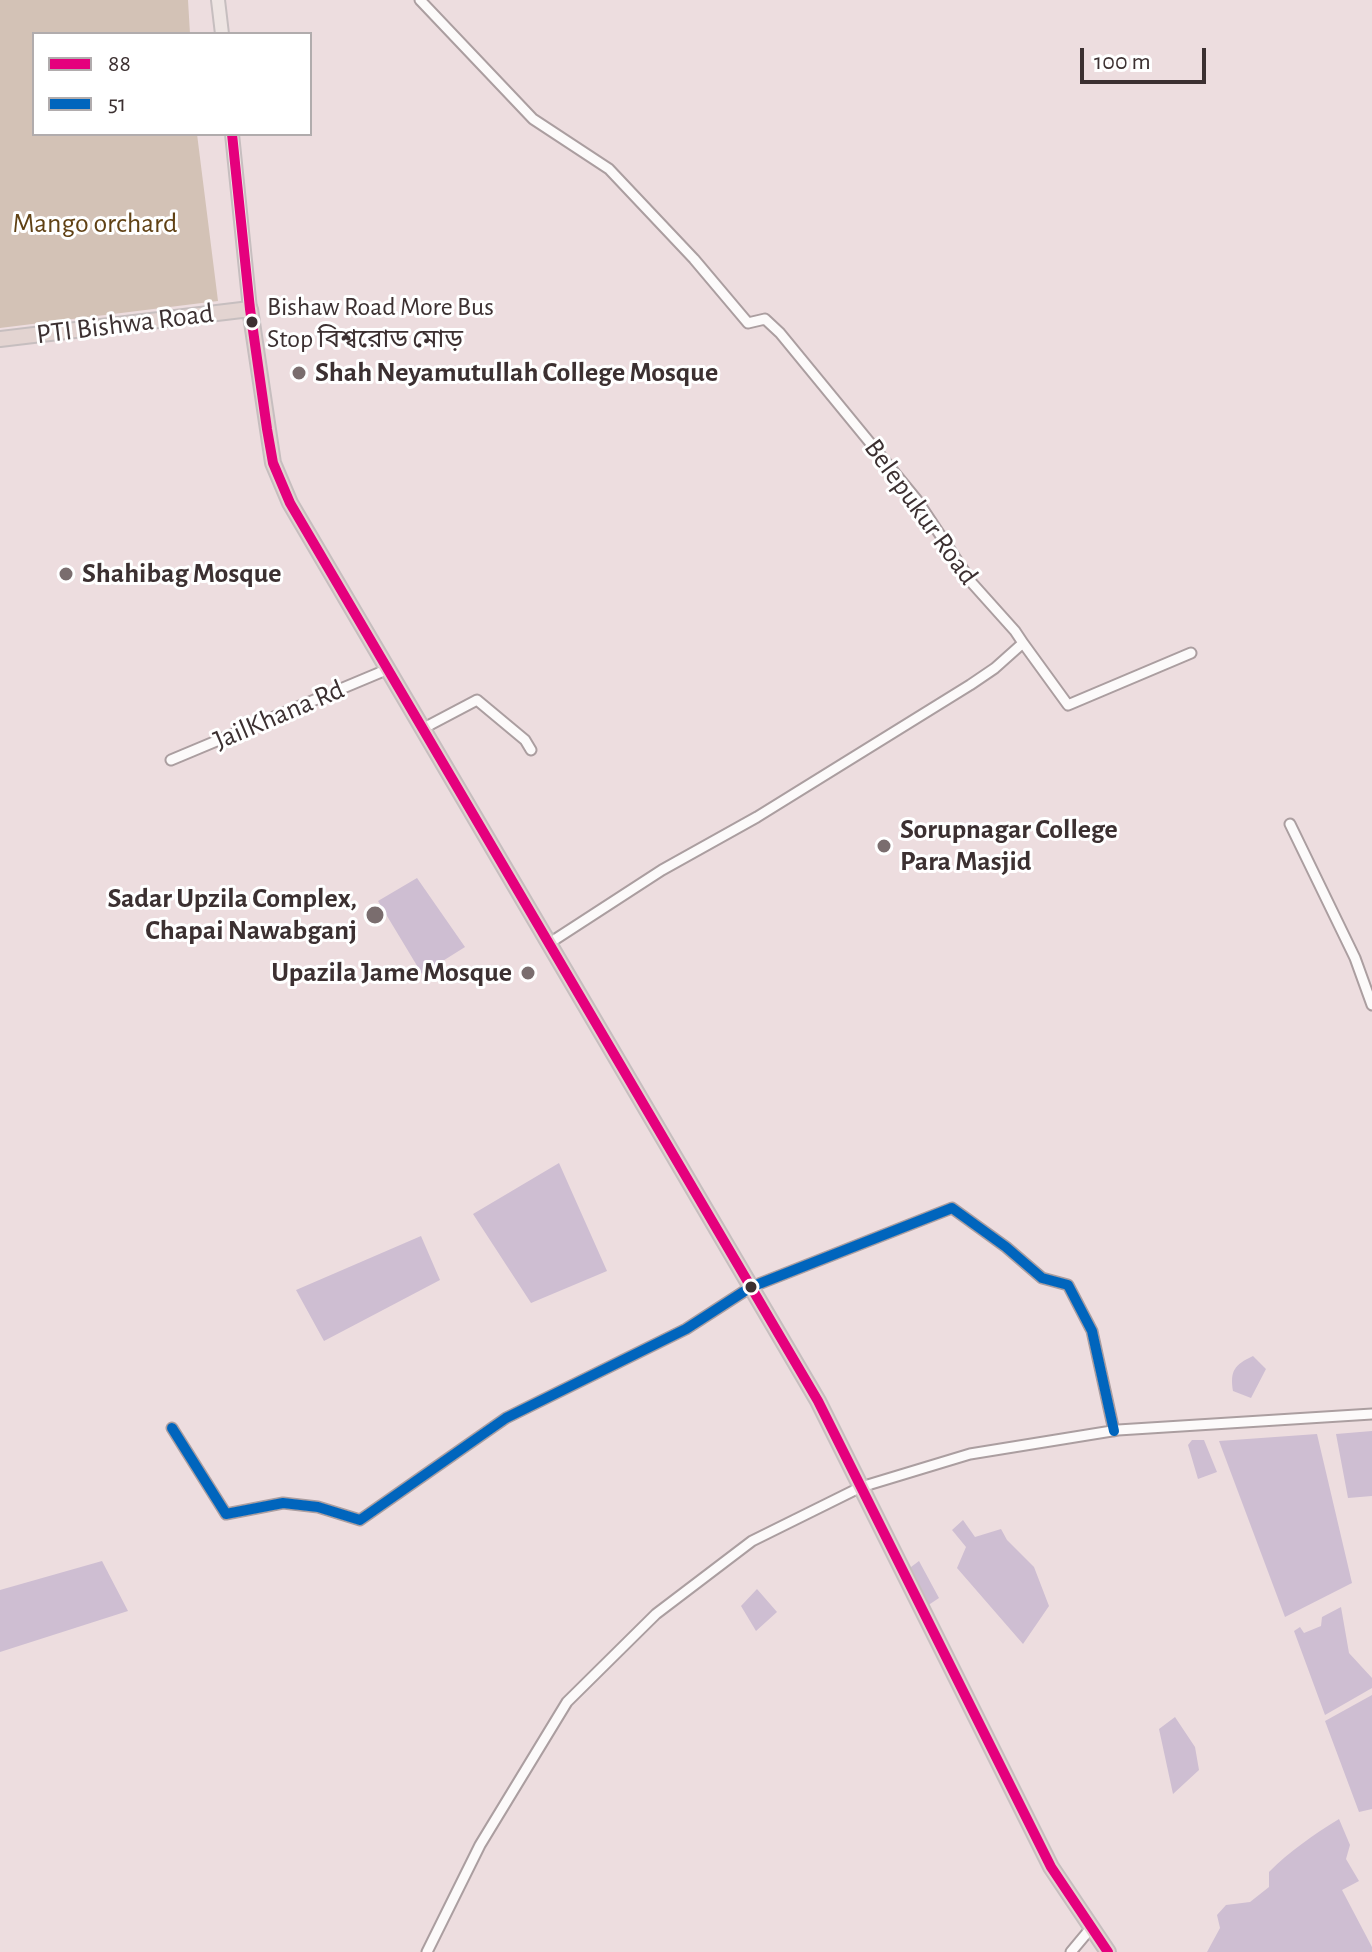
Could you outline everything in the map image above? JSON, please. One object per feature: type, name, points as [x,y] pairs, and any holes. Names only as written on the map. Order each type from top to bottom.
[{"type":"highway","name":"PTI Bishwa Road","points":[[0,339],[250,309]]},
{"type":"highway","points":[[250,309],[273,463],[290,503],[818,1401],[1051,1867],[1108,1952]]},
{"type":"main road","points":[[218,0],[222,32]]},
{"type":"main road","points":[[232,136],[250,309]]},
{"type":"street","name":"Belepukur Road","points":[[420,0],[533,119],[609,169],[694,259],[748,323],[765,319],[780,333],[917,500],[972,583],[1023,643]]},
{"type":"street","points":[[548,944],[662,870],[757,817],[970,685],[1023,643],[1068,705],[1191,653]]},
{"type":"street","name":"JailKhana Rd","points":[[171,760],[386,670]]},
{"type":"street","points":[[422,729],[477,700],[525,740],[531,750]]},
{"type":"street","points":[[1290,824],[1355,958],[1372,1005]]},
{"type":"street","points":[[172,1428],[226,1514],[283,1503],[318,1507],[360,1520],[506,1418],[686,1329],[751,1287],[952,1208],[1042,1278],[1068,1285],[1092,1331],[1114,1431]]},
{"type":"street","points":[[427,1952],[480,1845],[567,1702],[656,1614],[752,1541],[861,1487],[970,1454],[1114,1431],[1372,1414]]},
{"type":"street","points":[[1071,1952],[1091,1928]]},
{"type":"green space","name":"Mango orchard","points":[[0,0],[188,0],[190,32],[32,32],[32,136],[197,136],[218,301],[0,328]]},
{"type":"shaded area","points":[[417,878],[465,947],[422,974],[378,901]]},
{"type":"shaded area","points":[[559,1163],[607,1271],[531,1303],[473,1214]]},
{"type":"shaded area","points":[[421,1236],[440,1280],[324,1341],[296,1290]]},
{"type":"shaded area","points":[[1253,1356],[1266,1369],[1251,1398],[1233,1391],[1232,1378],[1241,1362]]},
{"type":"shaded area","points":[[1372,1431],[1372,1496],[1348,1498],[1336,1434]]},
{"type":"shaded area","points":[[1317,1434],[1352,1583],[1285,1617],[1219,1441]]},
{"type":"shaded area","points":[[1192,1440],[1204,1440],[1217,1472],[1198,1479],[1188,1445]]},
{"type":"shaded area","points":[[963,1520],[975,1537],[1001,1529],[1007,1540],[1034,1567],[1049,1606],[1023,1644],[957,1568],[966,1547],[952,1530]]},
{"type":"shaded area","points":[[102,1561],[128,1611],[0,1652],[0,1590]]},
{"type":"shaded area","points":[[919,1561],[939,1598],[927,1606],[907,1570]]},
{"type":"shaded area","points":[[757,1589],[777,1612],[756,1631],[741,1606]]},
{"type":"shaded area","points":[[1341,1607],[1349,1653],[1372,1678],[1372,1688],[1325,1715],[1294,1631],[1300,1627],[1304,1633],[1321,1626],[1322,1617]]},
{"type":"shaded area","points":[[1372,1695],[1372,1809],[1359,1812],[1325,1721]]},
{"type":"shaded area","points":[[1175,1717],[1195,1747],[1199,1770],[1173,1794],[1159,1729]]},
{"type":"shaded area","points":[[1339,1819],[1350,1845],[1346,1859],[1359,1881],[1342,1890],[1372,1952],[1207,1952],[1220,1928],[1217,1915],[1226,1905],[1250,1902],[1269,1887],[1269,1872],[1277,1864]]},
{"type":"transit line","name":"88","points":[[232,136],[250,309],[267,429],[273,463],[290,503],[818,1401],[1051,1867],[1108,1952]]},
{"type":"transit line","name":"51","points":[[172,1428],[226,1514],[283,1503],[318,1507],[360,1520],[506,1418],[686,1329],[751,1287],[952,1208],[1042,1278],[1068,1285],[1092,1331],[1114,1431]]},
{"type":"place","name":"Bishaw Road More Bus Stop বিশ্বরোড মোড়","points":[[252,322]]},
{"type":"place","name":"Shah Neyamutullah College Mosque","points":[[299,373]]},
{"type":"place","name":"Shahibag Mosque","points":[[66,574]]},
{"type":"place","name":"Sorupnagar College Para Masjid","points":[[884,846]]},
{"type":"place","name":"Sadar Upzila Complex, Chapai Nawabganj","points":[[375,915]]},
{"type":"place","name":"Upazila Jame Mosque","points":[[528,973]]}]
